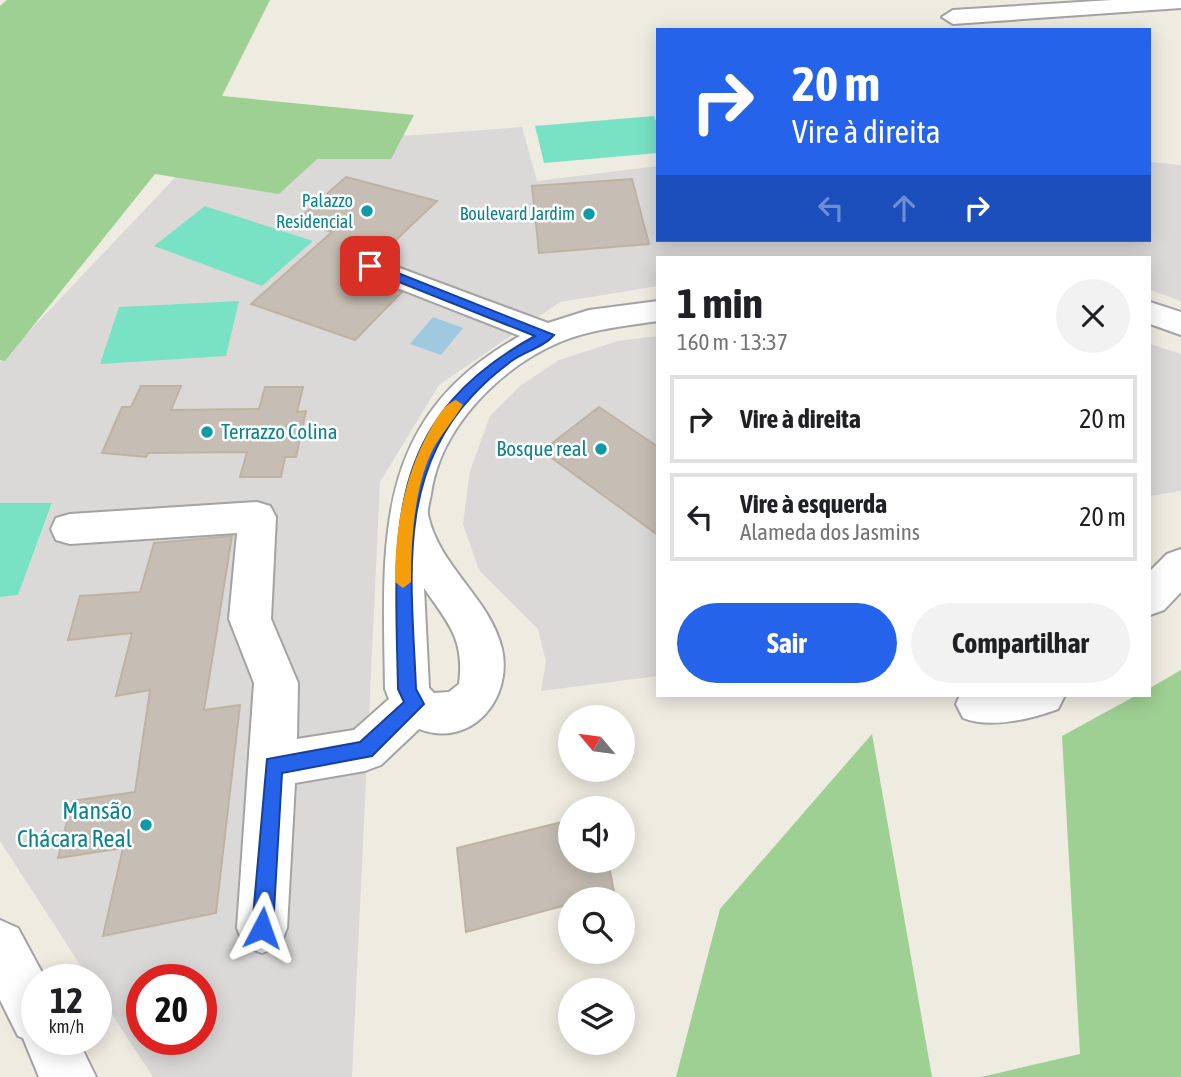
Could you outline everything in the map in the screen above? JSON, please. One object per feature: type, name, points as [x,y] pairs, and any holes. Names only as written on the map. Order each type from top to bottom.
[{"type":"street","points":[[953,17],[1181,2]]},
{"type":"street","points":[[370,266],[547,335]]},
{"type":"street","points":[[411,518],[423,550],[478,633],[482,673],[480,691],[466,707],[448,714],[428,712],[415,704],[407,689],[403,553],[423,454],[442,421],[469,390],[508,357],[547,335],[589,321],[656,311]]},
{"type":"street","points":[[71,529],[257,517],[250,619],[275,683],[273,765],[262,928]]},
{"type":"street","points":[[1151,597],[1181,565]]},
{"type":"street","points":[[403,611],[457,599]]},
{"type":"street","points":[[978,704],[1029,697]]},
{"type":"street","points":[[273,765],[365,750],[415,704]]},
{"type":"street","points":[[0,946],[21,986]]},
{"type":"street","points":[[57,1055],[68,1077]]},
{"type":"shaded area","points":[[522,127],[537,181],[656,166],[656,242],[1151,242],[1151,162],[1181,165],[1181,301],[1151,290],[1151,256],[656,256],[656,286],[560,302],[439,385],[380,482],[352,1077],[153,1077],[139,1055],[217,1055],[217,964],[126,964],[126,1036],[112,1014],[112,964],[80,964],[0,841],[0,597],[18,595],[52,504],[0,503],[0,362],[207,144],[417,135]]},
{"type":"shaded area","points":[[656,336],[656,676],[541,691],[546,662],[538,629],[479,570],[463,524],[470,471],[490,416],[520,386],[559,360],[618,341]]},
{"type":"shaded area","points":[[1151,344],[1181,354],[1181,491],[1151,496]]},
{"type":"green space","points":[[7,0],[270,0],[222,96],[414,115],[391,159],[317,159],[279,194],[155,174],[5,361],[0,360],[0,6]]},
{"type":"green space","points":[[654,116],[656,153],[544,163],[535,126]]},
{"type":"green space","points":[[205,206],[313,241],[262,286],[154,246]]},
{"type":"green space","points":[[239,301],[226,356],[100,364],[119,307]]},
{"type":"green space","points":[[0,503],[52,503],[18,595],[0,597]]},
{"type":"green space","points":[[1181,670],[1181,1077],[981,1077],[1080,1054],[1062,736],[1133,697],[1151,697],[1151,687]]},
{"type":"green space","points":[[872,734],[932,1077],[676,1077],[720,909]]},
{"type":"water","points":[[433,317],[463,328],[441,355],[410,344]]},
{"type":"building","points":[[346,177],[437,201],[378,257],[370,254],[357,258],[353,267],[358,275],[402,292],[355,340],[251,304],[332,232],[296,221]]},
{"type":"building","name":"Boulevard Jardim","points":[[632,179],[649,244],[539,253],[532,186]]},
{"type":"building","name":"Terrazzo Colina","points":[[141,386],[181,386],[171,410],[259,409],[265,387],[303,387],[297,412],[306,411],[296,457],[285,457],[281,477],[240,477],[247,452],[148,453],[146,457],[102,453],[122,407],[131,407]]},
{"type":"building","name":"Bosque real","points":[[599,407],[656,446],[656,534],[542,451]]},
{"type":"building","points":[[232,536],[204,710],[240,705],[216,913],[103,936],[123,848],[58,858],[72,801],[135,792],[150,690],[116,696],[132,633],[68,640],[80,596],[140,592],[154,543]]},
{"type":"building","points":[[558,823],[558,873],[610,873],[613,887],[558,887],[558,907],[466,932],[457,848]]},
{"type":"slow traffic","points":[[403,582],[403,553],[411,518],[414,484],[423,454],[442,421],[456,405]]},
{"type":"place","name":"Palazzo Residencial","points":[[367,211]]},
{"type":"place","name":"Boulevard Jardim","points":[[589,214]]},
{"type":"place","name":"Terrazzo Colina","points":[[207,432]]},
{"type":"place","name":"Bosque real","points":[[601,449]]},
{"type":"place","name":"Mansão Chácara Real","points":[[146,825]]},
{"type":"route","points":[[262,928],[273,765],[365,750],[415,704],[407,689],[403,553],[411,518],[414,484],[423,454],[442,421],[469,390],[508,357],[547,335],[370,266]]}]
